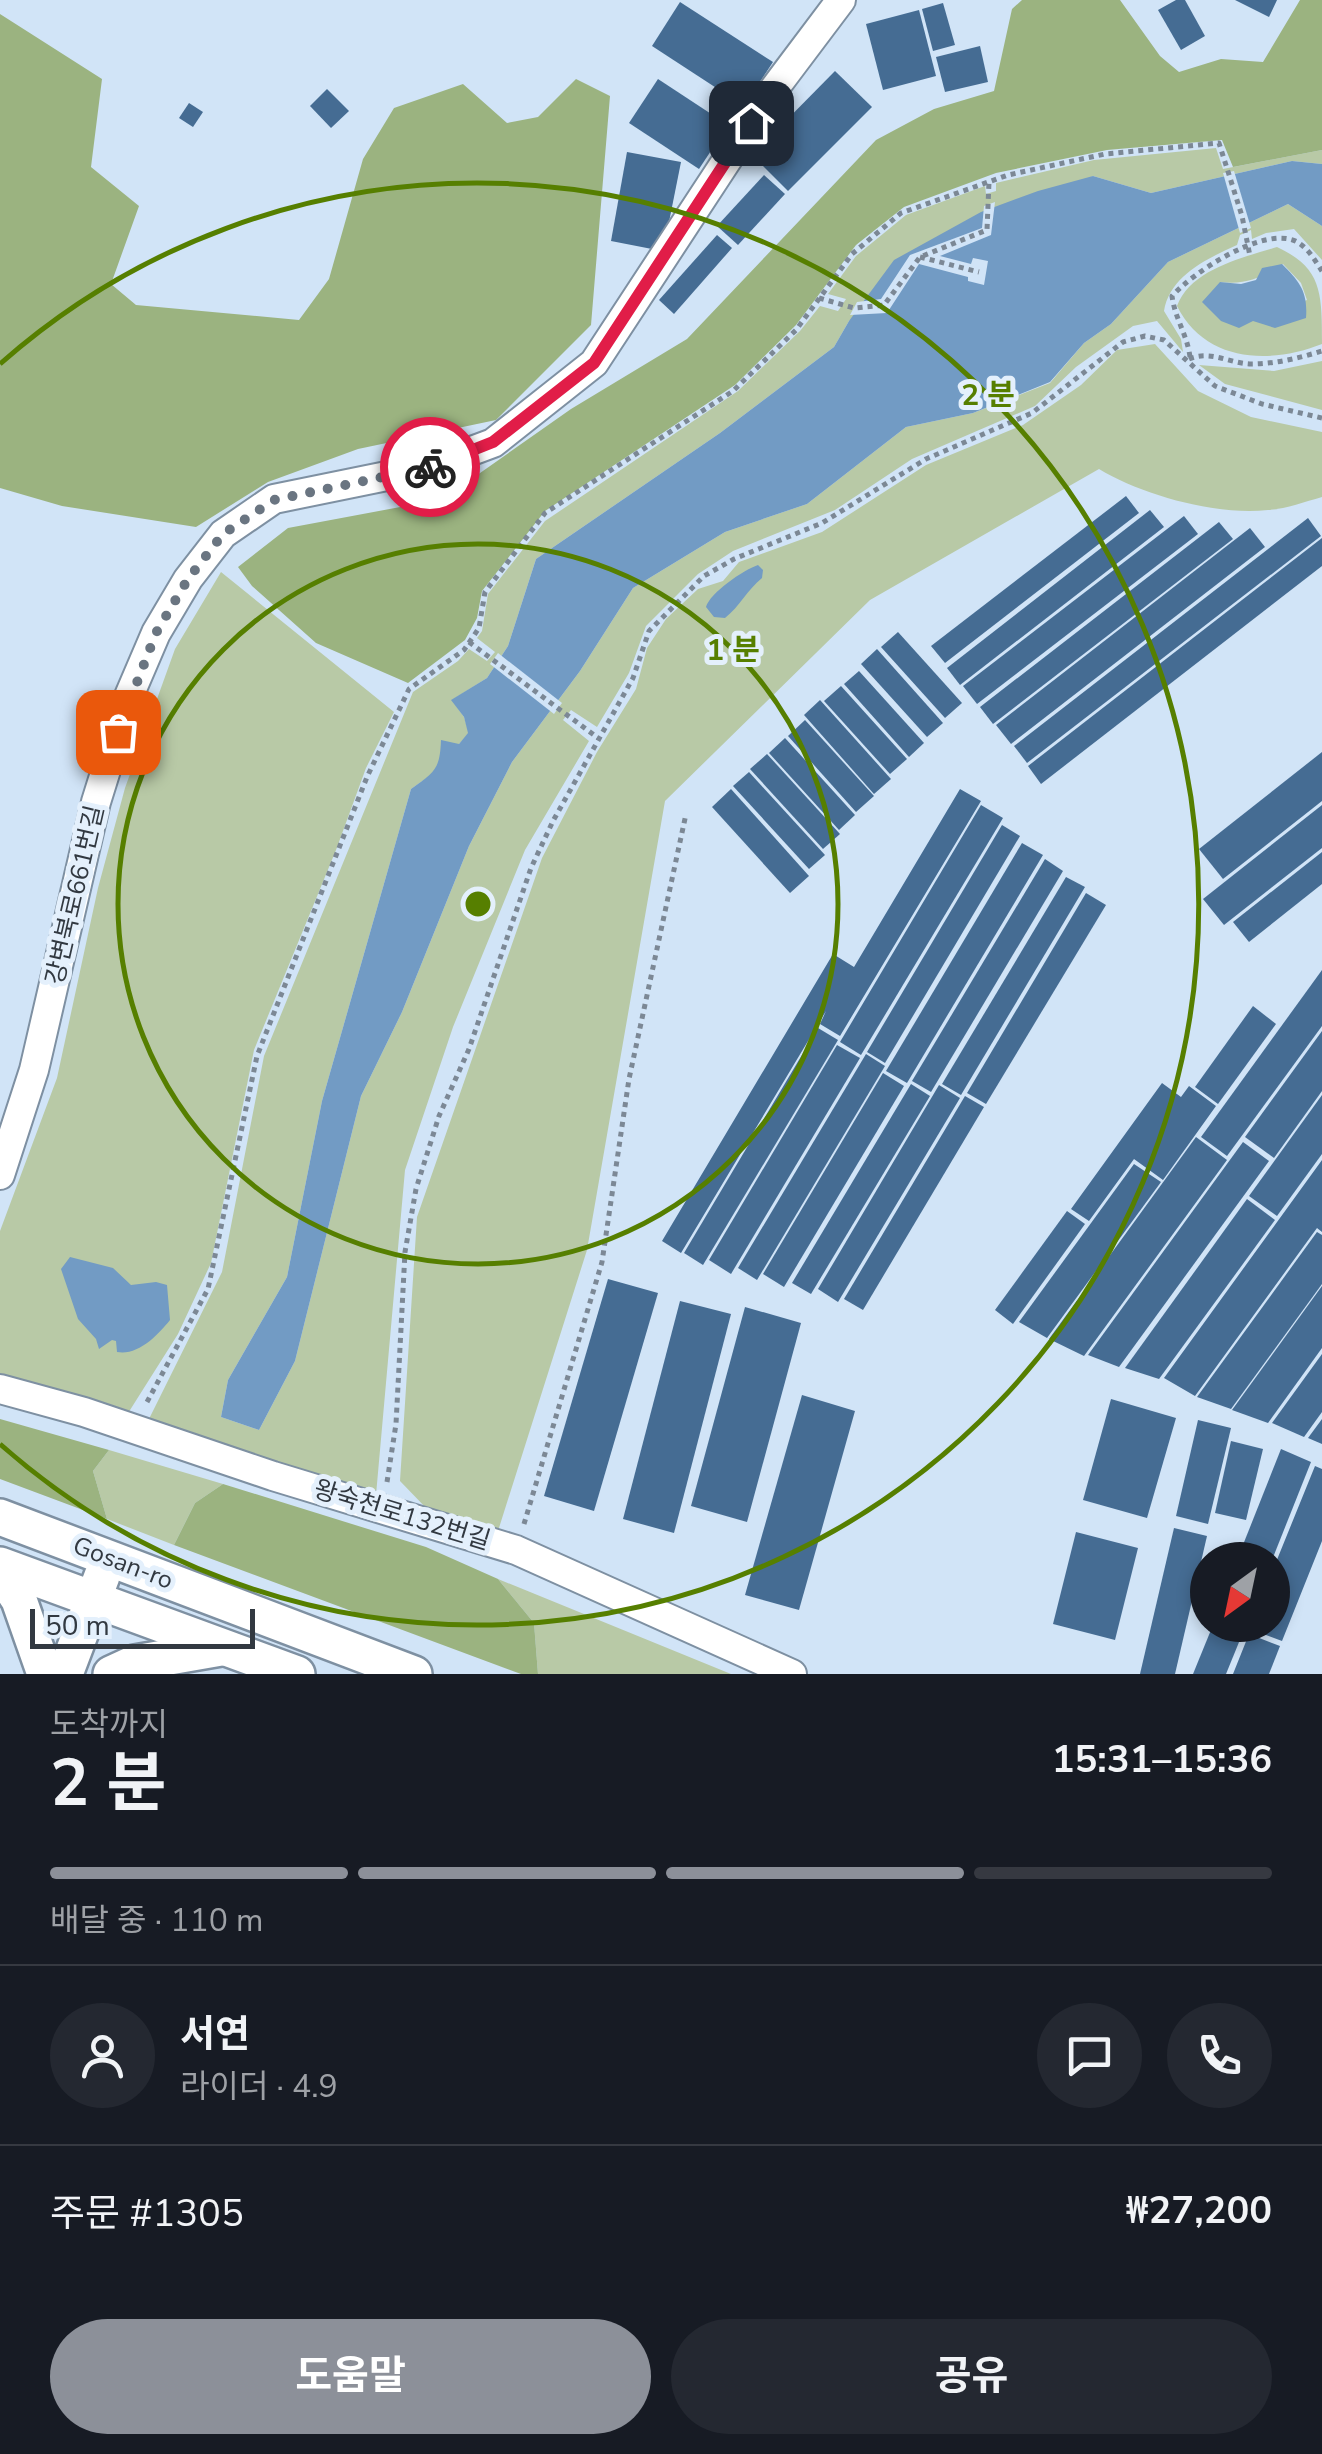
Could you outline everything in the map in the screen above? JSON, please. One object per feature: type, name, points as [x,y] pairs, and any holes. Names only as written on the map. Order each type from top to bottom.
[{"type":"street","name":"강변북로661번길","points":[[0,1175],[34,1070],[96,802],[128,696],[156,633],[188,579],[223,534],[274,500],[426,468],[493,442],[594,363],[771,93],[841,0]]},
{"type":"street","name":"왕숙천로132번길","points":[[0,1390],[516,1550],[792,1674]]},
{"type":"street","name":"Gosan-ro","points":[[0,1517],[414,1674]]},
{"type":"street","points":[[64,1674],[108,1556]]},
{"type":"street","name":"Gosan-ro","points":[[0,1567],[95,1598],[296,1674]]},
{"type":"street","points":[[0,1567],[19,1600],[45,1674]]},
{"type":"street","points":[[111,1674],[136,1663],[223,1648]]},
{"type":"path","points":[[136,1430],[145,1405],[208,1290],[257,1056],[367,776],[409,689],[464,650],[479,628],[485,592],[545,513],[733,391],[796,330],[852,254],[901,213],[1008,175],[1105,154],[1218,144],[1250,256]]},
{"type":"path","points":[[819,298],[854,308],[884,305],[920,257],[987,230],[989,182]]},
{"type":"path","points":[[1189,359],[1187,336],[1175,318],[1172,296],[1180,286],[1227,255],[1266,240],[1291,239],[1309,251],[1322,271]]},
{"type":"path","points":[[920,257],[979,272]]},
{"type":"path","points":[[382,1509],[396,1424],[406,1252],[416,1189],[531,868],[633,678],[649,631],[704,576],[734,558],[822,523],[926,459],[1032,412],[1123,342],[1146,336],[1164,340],[1215,386],[1262,404],[1322,418]]},
{"type":"path","points":[[1189,359],[1206,354],[1249,364],[1295,360],[1322,351]]},
{"type":"path","points":[[470,642],[598,738]]},
{"type":"path","points":[[516,1550],[602,1262],[629,1080],[686,814]]},
{"type":"green space","points":[[1022,0],[1120,0],[1160,56],[1179,72],[1221,59],[1263,62],[1300,0],[1322,0],[1322,150],[1233,167],[1222,140],[1107,150],[996,173],[904,207],[856,245],[796,325],[735,385],[545,511],[482,591],[477,618],[465,640],[408,683],[316,643],[252,586],[238,567],[288,528],[443,499],[571,409],[687,339],[876,140],[934,109],[994,91],[1012,9]]},
{"type":"green space","points":[[0,14],[102,79],[91,167],[139,206],[111,284],[136,305],[299,320],[329,279],[363,159],[394,108],[463,84],[507,123],[538,117],[576,79],[610,96],[591,325],[496,420],[358,449],[268,482],[196,527],[62,506],[0,488]]},
{"type":"green space","points":[[1216,148],[1223,169],[1322,150],[1322,164],[1292,161],[1151,193],[1093,176],[849,321],[834,347],[720,433],[536,559],[508,646],[487,678],[452,700],[469,733],[431,775],[411,789],[322,1101],[287,1277],[228,1380],[221,1417],[259,1430],[295,1361],[361,1096],[402,1012],[469,846],[512,762],[580,671],[633,588],[725,532],[807,504],[906,427],[973,413],[1050,383],[1084,343],[1111,324],[1168,262],[1288,204],[1322,226],[1322,260],[1294,229],[1252,239],[1251,230],[1240,235],[1237,245],[1182,278],[1164,311],[1181,339],[1183,352],[1157,321],[1133,326],[1076,367],[1035,406],[912,459],[835,510],[733,551],[698,574],[646,626],[629,673],[597,727],[571,710],[563,720],[589,741],[525,850],[453,1027],[405,1170],[376,1495],[146,1425],[222,1272],[264,1056],[413,692],[469,649],[487,661],[495,652],[477,638],[482,631],[488,594],[545,521],[738,391],[820,306],[838,311],[846,299],[828,294],[856,256],[906,215],[985,186],[986,194],[996,191],[996,183],[1094,160]]},
{"type":"green space","points":[[1277,247],[1311,273],[1320,296],[1322,344],[1281,355],[1240,354],[1204,339],[1189,325],[1177,306],[1194,283],[1219,267]],"holes":[[[1283,264],[1301,283],[1307,300],[1253,321],[1220,282],[1253,279]]]},
{"type":"green space","points":[[1155,344],[1198,391],[1251,417],[1322,432],[1322,497],[1275,509],[1226,510],[1158,495],[1099,469],[870,600],[665,801],[587,1250],[498,1531],[428,1510],[400,1481],[417,1217],[542,858],[597,752],[636,689],[647,648],[666,619],[698,589],[723,581],[739,562],[822,532],[926,465],[1023,425],[1081,385],[1117,350]]},
{"type":"green space","points":[[1322,361],[1322,410],[1225,384],[1199,365],[1274,371]]},
{"type":"green space","points":[[221,572],[394,712],[366,768],[254,1050],[211,1263],[178,1334],[125,1418],[0,1380],[0,1231],[57,1078],[98,888],[125,788],[175,649]]},
{"type":"green space","points":[[0,1419],[109,1450],[93,1471],[107,1519],[0,1479]]},
{"type":"green space","points":[[109,1450],[223,1484],[195,1503],[174,1545],[107,1519],[93,1471]]},
{"type":"green space","points":[[223,1484],[426,1547],[498,1579],[534,1623],[538,1674],[521,1674],[174,1545],[195,1503]]},
{"type":"green space","points":[[498,1579],[731,1674],[538,1674],[534,1623]]},
{"type":"water","points":[[1292,161],[1322,164],[1322,226],[1288,204],[1168,262],[1111,324],[1084,343],[1050,382],[973,413],[906,427],[807,504],[725,532],[633,588],[580,671],[512,762],[469,846],[402,1012],[361,1096],[295,1361],[259,1430],[221,1417],[228,1380],[287,1277],[322,1101],[411,789],[435,769],[441,740],[459,744],[468,733],[464,717],[451,700],[487,678],[508,646],[536,559],[720,433],[834,347],[894,260],[981,212],[1093,176],[1151,193]]},
{"type":"water","points":[[1282,264],[1302,288],[1306,318],[1275,328],[1253,321],[1239,328],[1221,321],[1202,302],[1220,282],[1241,284],[1256,280],[1262,268]]},
{"type":"water","points":[[758,565],[763,570],[762,578],[725,618],[714,617],[706,607],[714,595]]},
{"type":"water","points":[[70,1257],[113,1268],[131,1285],[167,1285],[170,1320],[140,1348],[117,1352],[116,1341],[112,1340],[99,1349],[96,1339],[78,1319],[61,1269]]},
{"type":"pier","points":[[1234,171],[1251,228],[1240,233],[1223,173]]},
{"type":"pier","points":[[995,202],[991,235],[940,256],[971,264],[973,258],[988,261],[984,285],[919,264],[887,313],[850,315],[857,302],[881,299],[910,255],[982,228],[984,206]]},
{"type":"pier","points":[[498,653],[562,703],[554,714],[490,664]]},
{"type":"building","points":[[1176,0],[1185,0],[1205,36],[1181,50],[1158,10]]},
{"type":"building","points":[[1235,0],[1277,0],[1269,17]]},
{"type":"building","points":[[680,2],[773,62],[744,106],[652,46]]},
{"type":"building","points":[[943,3],[955,45],[933,51],[922,9]]},
{"type":"building","points":[[919,10],[936,76],[883,90],[866,24]]},
{"type":"building","points":[[980,46],[988,82],[945,92],[936,57]]},
{"type":"building","points":[[835,71],[872,107],[788,191],[752,155]]},
{"type":"building","points":[[658,79],[728,125],[699,169],[629,123]]},
{"type":"building","points":[[327,89],[349,111],[331,128],[310,106]]},
{"type":"building","points":[[189,103],[203,112],[193,127],[179,118]]},
{"type":"building","points":[[627,152],[681,162],[669,222],[652,249],[611,241]]},
{"type":"building","points":[[764,175],[785,194],[738,245],[717,226]]},
{"type":"building","points":[[717,235],[732,248],[674,314],[659,300]]},
{"type":"building","points":[[1126,496],[1139,513],[945,663],[931,646]]},
{"type":"building","points":[[1150,510],[1164,527],[960,685],[947,668]]},
{"type":"building","points":[[1184,516],[1198,534],[977,704],[963,686]]},
{"type":"building","points":[[1308,518],[1321,536],[1027,763],[1014,746]]},
{"type":"building","points":[[1219,522],[1233,539],[993,724],[980,707]]},
{"type":"building","points":[[1250,528],[1265,547],[1011,744],[996,725]]},
{"type":"building","points":[[1322,538],[1322,566],[1041,784],[1028,766]]},
{"type":"building","points":[[898,632],[962,703],[945,718],[881,647]]},
{"type":"building","points":[[877,649],[943,723],[927,737],[861,664]]},
{"type":"building","points":[[859,671],[924,743],[909,757],[844,684]]},
{"type":"building","points":[[841,686],[907,759],[890,774],[824,701]]},
{"type":"building","points":[[820,700],[891,779],[874,794],[804,715]]},
{"type":"building","points":[[805,720],[874,796],[856,812],[788,736]]},
{"type":"building","points":[[785,738],[855,815],[839,830],[769,753]]},
{"type":"building","points":[[1322,752],[1322,801],[1223,879],[1199,849]]},
{"type":"building","points":[[767,754],[840,834],[823,849],[750,769]]},
{"type":"building","points":[[749,772],[825,855],[809,869],[733,786]]},
{"type":"building","points":[[731,789],[809,876],[790,893],[712,807]]},
{"type":"building","points":[[960,789],[981,801],[840,1036],[820,1024],[826,1011],[681,1253],[662,1241],[833,954],[854,967]]},
{"type":"building","points":[[981,805],[1003,818],[861,1055],[840,1042]]},
{"type":"building","points":[[1322,805],[1322,848],[1224,925],[1203,899]]},
{"type":"building","points":[[1002,825],[1020,836],[885,1063],[867,1052]]},
{"type":"building","points":[[1022,843],[1043,855],[907,1083],[886,1071]]},
{"type":"building","points":[[1322,852],[1322,884],[1249,942],[1233,922]]},
{"type":"building","points":[[1045,859],[1063,871],[931,1092],[912,1081]]},
{"type":"building","points":[[1066,877],[1085,887],[961,1095],[942,1084]]},
{"type":"building","points":[[1086,893],[1106,905],[986,1104],[967,1093]]},
{"type":"building","points":[[1322,970],[1322,1026],[1227,1156],[1201,1137]]},
{"type":"building","points":[[1253,1006],[1276,1024],[1218,1104],[1195,1087]]},
{"type":"building","points":[[818,1028],[838,1040],[703,1265],[684,1253]]},
{"type":"building","points":[[1322,1031],[1322,1091],[1274,1158],[1245,1137]]},
{"type":"building","points":[[837,1045],[860,1058],[731,1274],[709,1260]]},
{"type":"building","points":[[866,1054],[885,1066],[757,1280],[738,1268]]},
{"type":"building","points":[[883,1073],[904,1086],[784,1287],[763,1274]]},
{"type":"building","points":[[1162,1083],[1181,1097],[1189,1086],[1216,1106],[1163,1180],[1134,1159],[1089,1221],[1071,1209]]},
{"type":"building","points":[[911,1084],[930,1096],[811,1294],[792,1283]]},
{"type":"building","points":[[939,1085],[960,1098],[838,1302],[818,1289]]},
{"type":"building","points":[[1322,1095],[1322,1154],[1277,1216],[1249,1196]]},
{"type":"building","points":[[965,1096],[984,1107],[863,1310],[844,1299]]},
{"type":"building","points":[[1196,1137],[1227,1160],[1084,1356],[1049,1339]]},
{"type":"building","points":[[1243,1142],[1269,1161],[1119,1367],[1088,1355]]},
{"type":"building","points":[[1322,1160],[1322,1232],[1317,1228],[1195,1396],[1164,1378]]},
{"type":"building","points":[[1134,1164],[1161,1182],[1047,1338],[1019,1322]]},
{"type":"building","points":[[1247,1199],[1275,1220],[1159,1379],[1125,1368]]},
{"type":"building","points":[[1067,1211],[1085,1224],[1013,1324],[995,1310]]},
{"type":"building","points":[[1317,1232],[1322,1235],[1322,1284],[1231,1409],[1197,1397]]},
{"type":"building","points":[[608,1279],[658,1293],[594,1511],[544,1496]]},
{"type":"building","points":[[1322,1286],[1322,1348],[1268,1423],[1232,1410]]},
{"type":"building","points":[[680,1301],[731,1314],[674,1533],[623,1519]]},
{"type":"building","points":[[745,1307],[801,1323],[747,1522],[691,1506]]},
{"type":"building","points":[[1322,1354],[1322,1412],[1304,1437],[1272,1423]]},
{"type":"building","points":[[802,1395],[855,1411],[799,1610],[745,1595]]},
{"type":"building","points":[[1111,1399],[1176,1418],[1147,1518],[1083,1500]]},
{"type":"building","points":[[1322,1419],[1322,1444],[1308,1438]]},
{"type":"building","points":[[1198,1420],[1231,1428],[1208,1524],[1176,1516]]},
{"type":"building","points":[[1231,1441],[1263,1449],[1246,1520],[1215,1513]]},
{"type":"building","points":[[1281,1449],[1311,1462],[1279,1542],[1244,1542]]},
{"type":"building","points":[[1315,1466],[1322,1469],[1322,1541],[1290,1621],[1290,1542],[1284,1542]]},
{"type":"building","points":[[1174,1528],[1207,1536],[1206,1542],[1190,1542],[1190,1609],[1175,1674],[1140,1674]]},
{"type":"building","points":[[1076,1532],[1138,1548],[1115,1640],[1053,1624]]},
{"type":"building","points":[[1206,1642],[1239,1642],[1226,1674],[1193,1674]]},
{"type":"building","points":[[1246,1642],[1280,1646],[1269,1674],[1233,1674]]},
{"type":"way so far","points":[[118,732],[128,696],[156,633],[188,579],[223,534],[274,500],[430,467]]},
{"type":"route","points":[[430,467],[493,442],[594,363],[751,123]]}]
